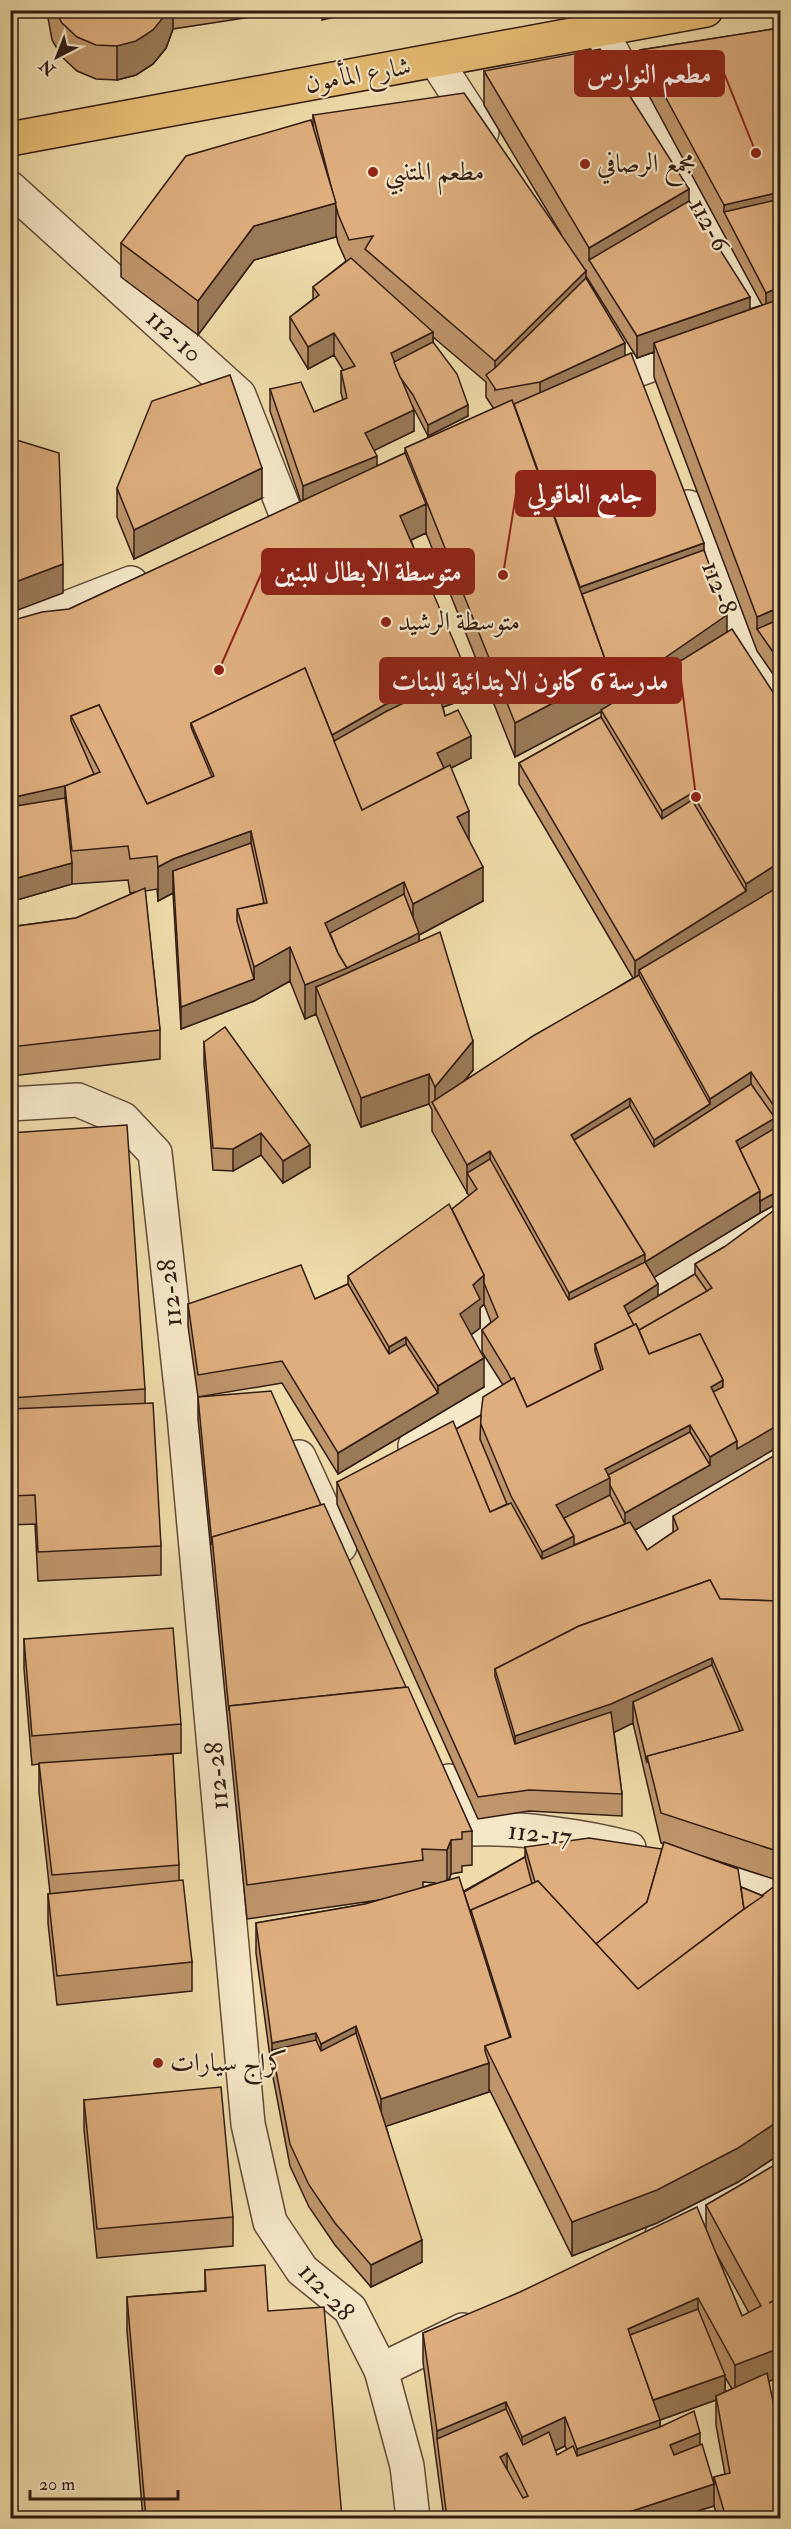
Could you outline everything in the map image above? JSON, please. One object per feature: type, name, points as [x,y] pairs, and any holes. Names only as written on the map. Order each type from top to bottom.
[{"type":"main road","name":"شارع المأمون","points":[[10,139],[706,10]]},
{"type":"lane","name":"112-6","points":[[600,30],[772,323]]},
{"type":"lane","points":[[436,61],[501,160]]},
{"type":"lane","name":"112-10","points":[[10,188],[238,395],[302,514],[256,533]]},
{"type":"lane","points":[[573,399],[637,370],[772,323]]},
{"type":"lane","points":[[617,340],[637,370],[649,403]]},
{"type":"lane","name":"112-8","points":[[678,480],[740,644],[780,707]]},
{"type":"lane","points":[[10,630],[158,572]]},
{"type":"lane","points":[[710,661],[740,644]]},
{"type":"lane","name":"112-28","points":[[10,1104],[78,1100],[123,1119],[155,1153],[183,1415],[248,2124],[270,2222],[302,2270],[350,2309],[381,2370],[407,2466],[413,2518]]},
{"type":"lane","points":[[659,1290],[780,1220]]},
{"type":"lane","points":[[389,1461],[499,1397],[473,1351],[489,1336],[482,1314]]},
{"type":"lane","points":[[183,1415],[217,1409]]},
{"type":"lane","points":[[287,1429],[354,1575]]},
{"type":"lane","points":[[658,1552],[650,1538],[780,1460]]},
{"type":"lane","points":[[320,1501],[350,1484]]},
{"type":"lane","name":"112-17","points":[[437,1755],[471,1829],[490,1828],[602,1841],[780,1892]]},
{"type":"lane","points":[[640,2246],[705,2215],[780,2173]]},
{"type":"lane","points":[[381,2370],[489,2318]]},
{"type":"building","points":[[55,10],[167,10],[153,30],[136,41],[117,46],[96,45],[77,37],[62,23]]},
{"type":"building","points":[[780,28],[780,192],[724,205],[640,50]]},
{"type":"building","name":"مجمع الرصافي","points":[[600,49],[689,189],[589,248],[484,71]]},
{"type":"building","points":[[464,93],[586,271],[495,361],[365,249],[373,236],[349,240],[338,214],[313,115]]},
{"type":"building","points":[[311,120],[336,203],[254,226],[198,301],[121,243],[186,156]]},
{"type":"building","points":[[780,199],[780,287],[766,293],[724,212]]},
{"type":"building","points":[[689,201],[750,297],[637,336],[589,260]]},
{"type":"building","points":[[351,258],[433,332],[391,353],[414,410],[365,433],[377,456],[303,486],[270,389],[301,382],[314,412],[347,398],[341,371],[355,366],[334,333],[308,347],[290,317],[319,295],[313,287]]},
{"type":"building","points":[[586,278],[625,343],[540,382],[496,390],[486,375]]},
{"type":"building","points":[[780,299],[780,607],[757,617],[654,343]]},
{"type":"building","points":[[433,342],[457,374],[468,405],[428,425],[413,395],[400,377],[394,362]]},
{"type":"building","points":[[631,353],[704,543],[580,587],[514,404]]},
{"type":"building","points":[[230,375],[262,468],[134,530],[117,488],[152,401]]},
{"type":"building","points":[[512,400],[610,673],[515,723],[405,448]]},
{"type":"building","points":[[10,438],[59,453],[63,564],[10,584]]},
{"type":"building","points":[[405,453],[426,504],[400,516],[466,670],[437,680],[386,704],[332,735],[305,668],[191,723],[212,777],[147,804],[99,705],[71,716],[71,721],[94,774],[69,785],[10,798],[10,621],[42,612],[69,609]]},
{"type":"building","points":[[704,550],[727,615],[653,666],[610,685],[610,673],[582,594]]},
{"type":"building","points":[[780,619],[780,662],[757,629]]},
{"type":"building","points":[[732,629],[780,703],[780,862],[746,884],[692,793],[662,811],[601,710]]},
{"type":"building","points":[[305,668],[362,810],[450,765],[469,811],[457,817],[483,867],[413,904],[404,882],[325,923],[347,968],[305,985],[290,947],[254,967],[237,909],[267,903],[251,831],[173,859],[158,867],[157,856],[130,859],[128,846],[72,851],[65,786],[100,772],[71,716],[99,705],[147,804],[214,776],[191,723]]},
{"type":"building","points":[[437,687],[445,716],[458,710],[471,736],[437,753],[444,768],[362,810],[334,741],[387,711]]},
{"type":"building","points":[[601,717],[662,819],[692,800],[746,891],[635,961],[519,763]]},
{"type":"building","points":[[65,798],[72,863],[10,880],[10,807]]},
{"type":"building","points":[[251,843],[264,903],[237,909],[237,921],[254,979],[181,1007],[173,871]]},
{"type":"building","points":[[780,886],[780,1115],[751,1072],[710,1099],[639,970]]},
{"type":"building","points":[[145,888],[160,1030],[11,1047],[10,927],[76,918]]},
{"type":"building","points":[[404,894],[419,933],[347,968],[330,933]]},
{"type":"building","points":[[440,932],[473,1041],[435,1087],[429,1074],[361,1098],[316,987]]},
{"type":"building","points":[[639,975],[710,1104],[654,1140],[630,1098],[571,1135],[645,1254],[569,1293],[490,1151],[467,1165],[432,1102],[533,1036]]},
{"type":"building","points":[[225,1027],[310,1145],[283,1161],[261,1133],[233,1149],[213,1148],[204,1042]]},
{"type":"building","points":[[751,1084],[775,1118],[736,1141],[760,1191],[645,1262],[645,1254],[574,1140],[630,1106],[654,1147]]},
{"type":"building","points":[[127,1125],[145,1389],[10,1398],[10,1133]]},
{"type":"building","points":[[775,1128],[780,1137],[780,1190],[760,1201],[760,1191],[740,1149]]},
{"type":"building","points":[[490,1159],[569,1300],[645,1262],[658,1284],[624,1306],[634,1325],[595,1344],[601,1370],[527,1407],[514,1378],[511,1379],[482,1330],[498,1317],[484,1283],[484,1275],[452,1209],[477,1189],[467,1173]]},
{"type":"building","points":[[449,1204],[484,1275],[473,1285],[480,1299],[460,1314],[484,1358],[438,1386],[406,1337],[389,1347],[348,1276]]},
{"type":"building","points":[[780,1206],[780,1424],[737,1449],[737,1441],[713,1392],[723,1387],[723,1380],[700,1334],[649,1354],[639,1330],[712,1288],[695,1264],[724,1247]]},
{"type":"building","points":[[301,1265],[315,1299],[348,1284],[389,1354],[406,1344],[438,1393],[338,1453],[282,1361],[198,1375],[188,1304]]},
{"type":"building","points":[[695,1274],[707,1291],[639,1330],[636,1324],[634,1325],[628,1314]]},
{"type":"building","points":[[636,1324],[649,1354],[700,1334],[723,1380],[711,1387],[737,1441],[710,1457],[690,1425],[605,1469],[610,1478],[556,1505],[574,1536],[542,1552],[511,1496],[480,1422],[483,1397],[514,1378],[527,1407],[603,1369],[595,1344]]},
{"type":"building","points":[[271,1391],[321,1505],[212,1537],[212,1545],[198,1397]]},
{"type":"building","points":[[153,1403],[161,1546],[38,1552],[35,1495],[10,1496],[10,1409]]},
{"type":"building","points":[[481,1415],[480,1439],[507,1504],[490,1512],[456,1429]]},
{"type":"building","points":[[453,1421],[490,1512],[511,1503],[542,1559],[630,1522],[647,1550],[678,1529],[673,1516],[780,1452],[780,1601],[720,1599],[710,1580],[579,1626],[495,1669],[495,1676],[515,1744],[611,1712],[622,1794],[529,1790],[478,1797],[337,1482]]},
{"type":"building","points":[[690,1432],[710,1465],[625,1513],[610,1485],[608,1475]]},
{"type":"building","points":[[610,1495],[625,1524],[574,1545],[574,1536],[564,1518]]},
{"type":"building","points":[[324,1504],[406,1687],[229,1706],[229,1711],[212,1537]]},
{"type":"building","points":[[710,1580],[720,1599],[780,1601],[780,1719],[774,1721],[780,1750],[780,1852],[661,1813],[647,1756],[743,1730],[712,1658],[611,1704],[515,1736],[495,1669],[579,1626]]},
{"type":"building","points":[[173,1628],[181,1724],[32,1736],[24,1639]]},
{"type":"building","points":[[712,1665],[740,1731],[647,1756],[647,1763],[633,1702]]},
{"type":"building","points":[[408,1687],[472,1831],[462,1832],[462,1839],[451,1840],[447,1850],[422,1849],[423,1860],[247,1885],[229,1706]]},
{"type":"building","points":[[173,1754],[179,1865],[52,1875],[39,1763]]},
{"type":"building","points":[[589,1838],[662,1849],[647,1902],[596,1944],[538,1881],[535,1882],[525,1847]]},
{"type":"building","points":[[664,1842],[738,1869],[744,1909],[638,1989],[596,1944],[647,1902]]},
{"type":"building","points":[[525,1857],[532,1884],[471,1910],[471,1914],[464,1892]]},
{"type":"building","points":[[459,1877],[510,2038],[485,2046],[489,2063],[381,2099],[356,2026],[321,2044],[316,2033],[272,2043],[256,1923],[365,1904]]},
{"type":"building","points":[[183,1880],[192,1962],[57,1976],[48,1894]]},
{"type":"building","points":[[538,1881],[638,1989],[780,1882],[780,2120],[738,2148],[657,2190],[572,2222],[485,2046],[511,2037],[471,1910]]},
{"type":"building","points":[[741,1887],[763,1896],[744,1909]]},
{"type":"building","points":[[356,2033],[422,2240],[371,2265],[335,2223],[309,2185],[290,2144],[272,2050],[316,2040],[321,2051]]},
{"type":"building","points":[[221,2087],[233,2217],[97,2229],[84,2100]]},
{"type":"building","points":[[780,2162],[780,2297],[769,2303],[780,2298],[780,2348],[735,2365],[698,2298],[628,2329],[660,2420],[577,2449],[565,2417],[522,2437],[506,2402],[437,2431],[423,2333],[520,2292],[697,2207],[742,2316],[761,2306],[706,2205]]},
{"type":"building","points":[[265,2265],[268,2311],[324,2307],[342,2518],[146,2518],[127,2297],[206,2291],[205,2270]]},
{"type":"building","points":[[698,2309],[725,2375],[653,2400],[630,2335]]},
{"type":"building","points":[[767,2373],[776,2415],[780,2413],[780,2518],[726,2518],[714,2477],[730,2473],[716,2396]]},
{"type":"building","points":[[506,2409],[523,2445],[549,2432],[557,2455],[573,2446],[577,2456],[660,2427],[694,2411],[700,2433],[670,2445],[674,2455],[702,2444],[714,2484],[611,2518],[447,2518],[437,2439]],"holes":[[[507,2453],[528,2496],[523,2498],[500,2457]]]},
{"type":"place","name":"مطعم النوارس","points":[[756,153]]},
{"type":"place","name":"مجمع الرصافي","points":[[585,164]]},
{"type":"place","name":"مطعم المتنبي","points":[[373,172]]},
{"type":"place","name":"جامع العاقولي","points":[[503,575]]},
{"type":"place","name":"متوسطة الرشيد","points":[[386,622]]},
{"type":"place","name":"متوسطة الابطال للبنين","points":[[219,670]]},
{"type":"place","name":"مدرسة 6 كانون الابتدائية للبنات","points":[[696,797]]},
{"type":"place","name":"كراج سيارات","points":[[158,2063]]}]
